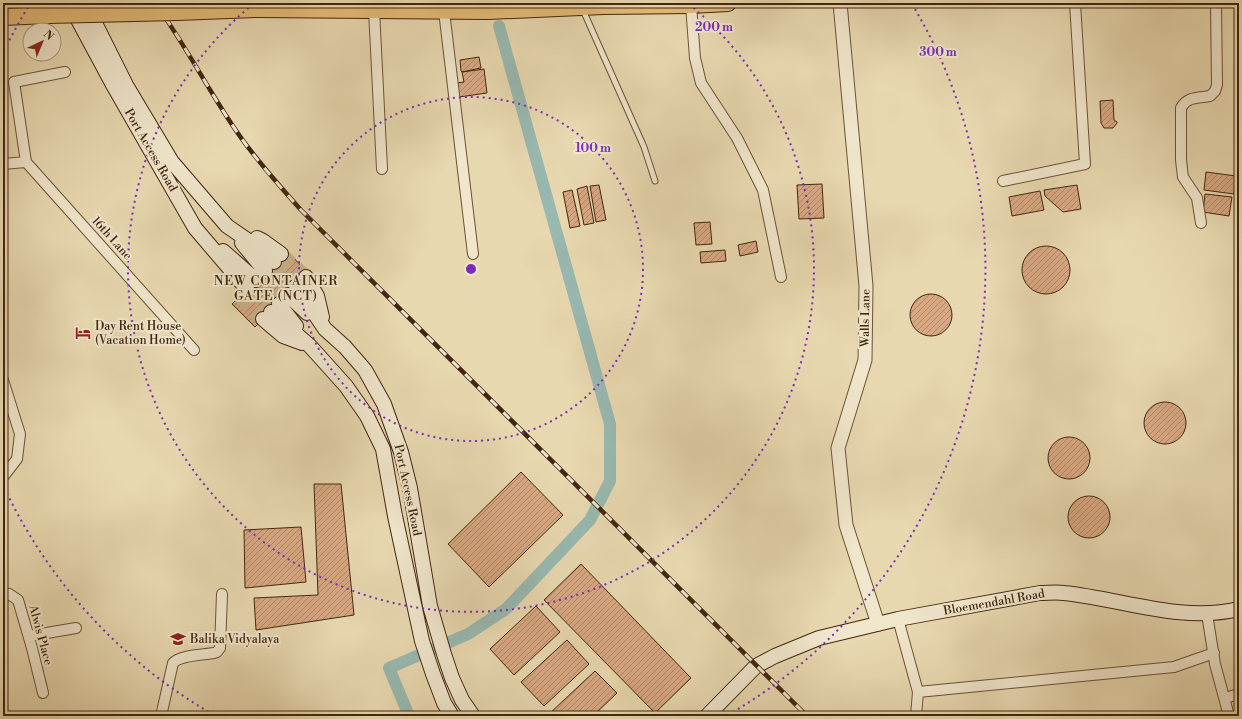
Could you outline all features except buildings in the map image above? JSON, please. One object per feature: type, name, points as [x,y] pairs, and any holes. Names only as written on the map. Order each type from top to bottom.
[{"type":"main road","name":"Port Access Road","points":[[69,3],[195,228],[260,275]]},
{"type":"main road","name":"Port Access Road","points":[[85,3],[126,85],[172,162],[228,226],[260,275]]},
{"type":"main road","points":[[3,17],[256,6],[444,11],[488,7],[582,7],[604,5],[691,6],[728,3]]},
{"type":"main road","points":[[195,228],[240,265],[260,275],[263,241],[228,226]]},
{"type":"main road","points":[[310,346],[283,336],[284,299],[317,296],[325,329]]},
{"type":"main road","name":"Port Access Road","points":[[284,299],[325,329],[345,348],[365,370],[384,404],[401,452],[410,488],[430,606],[452,678],[462,700],[473,716]]},
{"type":"main road","name":"Port Access Road","points":[[284,299],[310,346],[346,386],[367,416],[383,449],[395,516],[422,641],[444,703],[452,716]]},
{"type":"main road","name":"Bloemendahl Road","points":[[706,716],[756,666],[775,656],[819,638],[898,619],[1040,593],[1063,592],[1162,610],[1208,614],[1239,609]]},
{"type":"street","name":"Walls Lane","points":[[840,3],[866,286],[864,360],[838,448],[846,525],[878,624]]},
{"type":"street","points":[[1003,181],[1085,164],[1075,3]]},
{"type":"street","points":[[1201,223],[1197,198],[1183,177],[1181,160],[1181,108],[1184,102],[1189,99],[1210,96],[1217,85],[1216,3]]},
{"type":"street","points":[[691,6],[695,58],[701,83],[737,138],[763,190],[781,277]]},
{"type":"street","points":[[374,10],[382,169]]},
{"type":"street","points":[[444,11],[474,254]]},
{"type":"street","points":[[3,164],[26,162],[14,82],[65,72]]},
{"type":"street","name":"16th Lane","points":[[26,162],[194,350]]},
{"type":"street","points":[[3,380],[20,434],[17,458],[3,477]]},
{"type":"street","name":"Alwis Place","points":[[3,593],[9,594],[18,600],[29,636],[43,693]]},
{"type":"street","points":[[161,716],[173,663],[182,658],[214,653],[220,648],[222,594]]},
{"type":"street","points":[[1208,614],[1214,653],[1229,716]]},
{"type":"street","points":[[898,619],[918,692],[916,716]]},
{"type":"street","points":[[29,636],[76,628]]},
{"type":"street","points":[[918,692],[1174,667],[1214,653]]},
{"type":"street","points":[[1224,698],[1239,694]]},
{"type":"lane","points":[[582,7],[644,147],[655,181]]},
{"type":"waterway","points":[[409,716],[389,668],[468,634],[506,609],[590,520],[610,481],[610,424],[499,26]]},
{"type":"tunnel","points":[[281,254],[306,277]]},
{"type":"tunnel","points":[[274,262],[296,286]]},
{"type":"tunnel","points":[[265,271],[288,295]]},
{"type":"tunnel","points":[[256,280],[279,304]]},
{"type":"tunnel","points":[[247,289],[271,312]]},
{"type":"tunnel","points":[[240,295],[251,309],[263,319]]},
{"type":"railway","points":[[155,3],[244,142],[301,210],[807,716]]},
{"type":"place","name":"Day Rent House (Vacation Home)","points":[[83,333]]},
{"type":"place","name":"Balika Vidyalaya","points":[[178,639]]},
{"type":"district","name":"NEW CONTAINER GATE (NCT)","points":[[276,288]]}]
